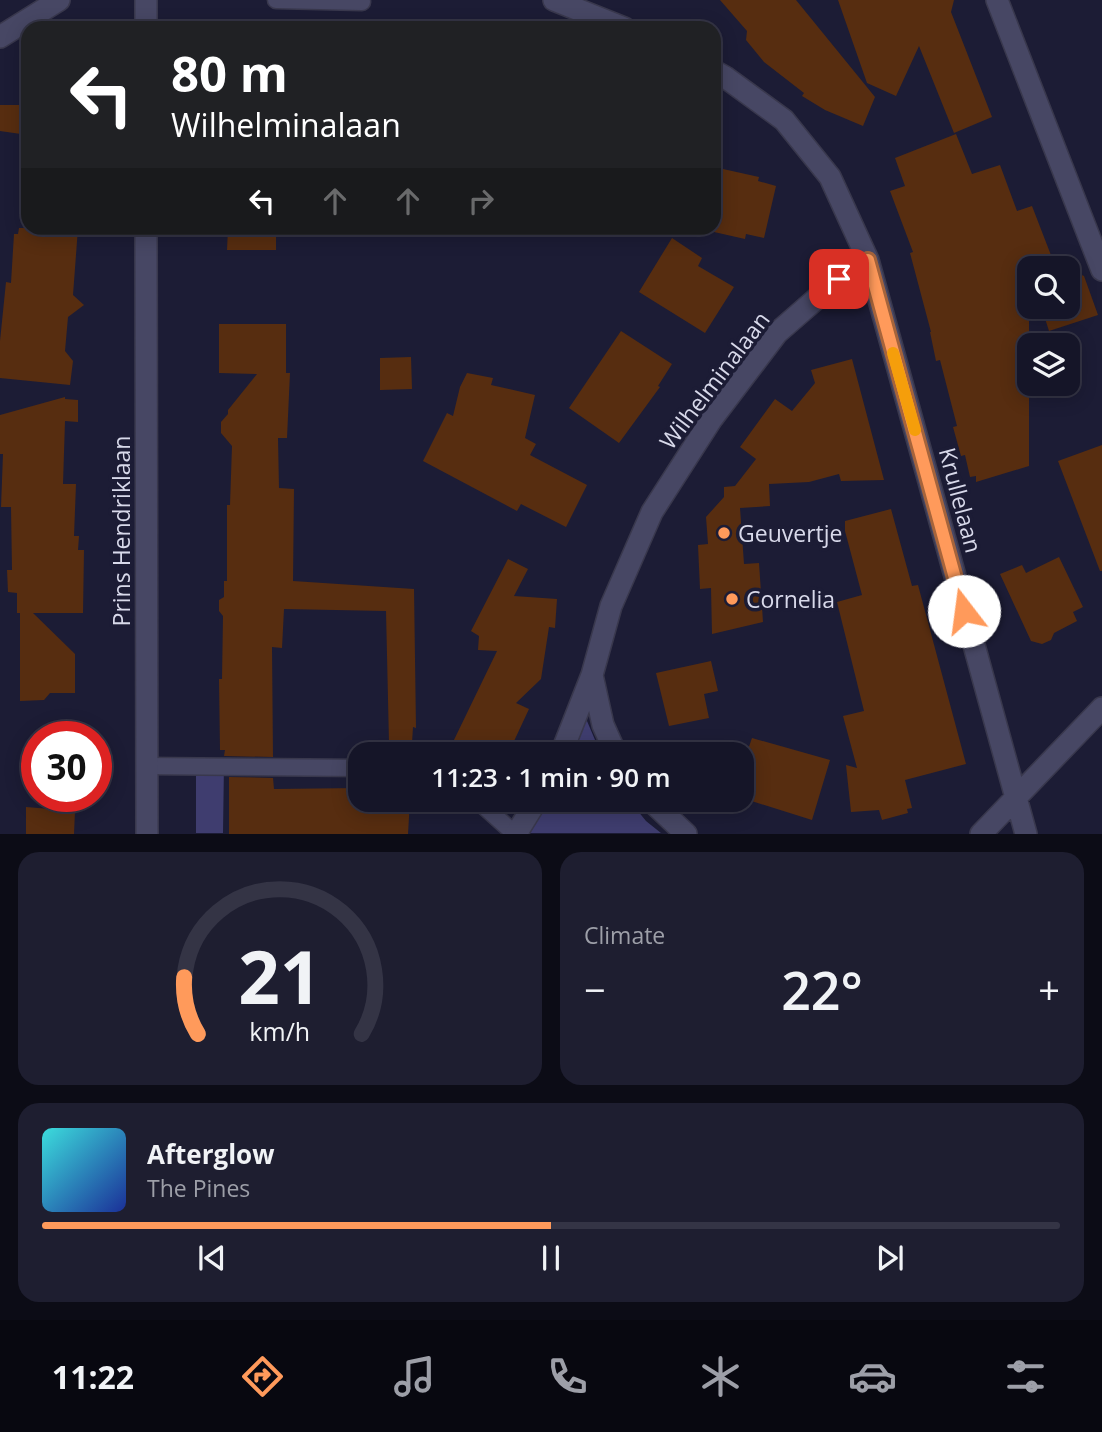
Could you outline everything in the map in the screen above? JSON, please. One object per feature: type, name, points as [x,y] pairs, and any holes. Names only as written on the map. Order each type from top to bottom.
[{"type":"street","points":[[26,21],[59,0]]},
{"type":"street","points":[[146,0],[146,21]]},
{"type":"street","points":[[554,0],[606,21]]},
{"type":"street","points":[[997,0],[1102,270]]},
{"type":"street","points":[[0,37],[21,24]]},
{"type":"street","points":[[721,76],[783,120],[830,177],[868,260]]},
{"type":"street","name":"Prins Hendriklaan","points":[[146,235],[147,834]]},
{"type":"street","name":"Wilhelminalaan","points":[[566,742],[592,675],[611,606],[652,512],[711,421],[777,333],[839,279],[868,260]]},
{"type":"street","name":"Krullelaan","points":[[868,260],[1026,834]]},
{"type":"street","name":"Wilhelminalaan","points":[[592,675],[603,725],[611,742]]},
{"type":"street","points":[[981,834],[1102,708]]},
{"type":"street","points":[[515,834],[529,812]]},
{"type":"street","points":[[663,812],[686,834]]},
{"type":"lane","points":[[276,0],[362,2]]},
{"type":"lane","points":[[147,766],[348,768]]},
{"type":"lane","points":[[490,812],[515,834]]},
{"type":"shaded area","points":[[587,721],[596,742],[575,742],[584,722]]},
{"type":"shaded area","points":[[196,763],[224,763],[223,833],[196,833]]},
{"type":"shaded area","points":[[542,812],[639,812],[661,833],[530,833]]},
{"type":"building","points":[[720,0],[796,0],[875,97],[863,126],[825,110],[802,96],[804,93],[764,62],[746,40],[747,31]]},
{"type":"building","points":[[838,0],[954,0],[951,12],[992,117],[954,133],[919,46],[896,96],[867,83]]},
{"type":"building","points":[[0,105],[21,105],[21,134],[0,131]]},
{"type":"building","points":[[956,134],[972,174],[1000,165],[1017,211],[1032,206],[1051,256],[1017,256],[1017,319],[1029,319],[1029,333],[1017,333],[1017,396],[1029,396],[1029,466],[976,482],[976,476],[970,477],[965,455],[961,456],[953,427],[957,426],[940,360],[936,361],[910,253],[913,252],[890,191],[905,186],[895,158]]},
{"type":"building","points":[[721,169],[759,177],[758,181],[776,186],[764,238],[746,234],[745,239],[721,234]]},
{"type":"building","points":[[21,228],[21,235],[77,235],[73,295],[84,305],[68,317],[65,351],[73,361],[70,385],[0,378],[0,341],[6,282],[11,283],[14,234],[18,234]]},
{"type":"building","points":[[228,235],[276,235],[276,250],[227,250]]},
{"type":"building","points":[[672,238],[702,258],[698,266],[734,287],[705,333],[639,292]]},
{"type":"building","points":[[1080,274],[1084,276],[1098,315],[1049,331],[1045,319],[1080,319]]},
{"type":"building","points":[[219,324],[286,324],[286,373],[290,373],[287,438],[278,438],[279,488],[294,489],[293,581],[414,589],[416,728],[413,727],[412,742],[389,742],[386,611],[284,609],[282,648],[272,647],[273,757],[224,756],[225,750],[220,750],[219,679],[222,679],[223,616],[219,611],[219,600],[224,597],[224,581],[227,581],[227,505],[230,505],[232,446],[221,433],[221,422],[257,374],[219,373]]},
{"type":"building","points":[[621,331],[672,364],[658,386],[660,387],[619,443],[569,408]]},
{"type":"building","points":[[411,357],[412,389],[380,390],[380,358]]},
{"type":"building","points":[[852,359],[884,480],[841,481],[839,474],[809,482],[769,484],[770,506],[740,508],[744,564],[759,563],[763,622],[712,634],[711,588],[700,589],[698,545],[708,544],[706,517],[724,497],[724,487],[735,486],[756,459],[740,447],[775,399],[792,411],[815,383],[811,370]]},
{"type":"building","points":[[467,373],[493,378],[491,385],[535,395],[525,438],[536,444],[530,455],[587,485],[566,527],[521,504],[517,511],[423,461],[447,413],[453,416],[460,387]]},
{"type":"building","points":[[65,397],[78,400],[78,422],[65,421],[63,484],[76,484],[74,536],[79,536],[78,550],[84,550],[83,613],[33,613],[75,654],[75,693],[50,693],[44,700],[20,701],[20,613],[17,613],[17,593],[8,592],[7,570],[12,570],[11,507],[1,507],[3,454],[0,454],[0,415]]},
{"type":"building","points":[[1102,445],[1102,571],[1100,571],[1058,461]]},
{"type":"building","points":[[891,509],[912,586],[918,585],[966,764],[905,780],[912,808],[907,809],[908,813],[882,820],[879,810],[851,812],[846,765],[857,768],[843,716],[864,711],[837,602],[862,595],[845,531],[845,521]]},
{"type":"building","points":[[1059,557],[1083,607],[1073,612],[1077,621],[1054,633],[1051,640],[1042,644],[1031,641],[1000,574],[1022,565],[1026,573]]},
{"type":"building","points":[[508,559],[528,569],[514,596],[557,599],[555,628],[549,627],[541,679],[516,703],[529,709],[514,742],[453,742],[497,651],[478,650],[479,636],[471,631]]},
{"type":"building","points":[[711,661],[718,691],[704,694],[709,718],[669,726],[656,673]]},
{"type":"building","points":[[752,738],[830,760],[812,820],[754,802],[754,742],[751,742]]},
{"type":"building","points":[[229,777],[273,778],[274,789],[348,788],[348,812],[409,812],[408,834],[229,834]]},
{"type":"building","points":[[26,812],[75,812],[74,834],[26,834]]},
{"type":"slow traffic","points":[[893,353],[915,430]]},
{"type":"place","name":"Geuvertje","points":[[724,533]]},
{"type":"place","name":"Cornelia","points":[[732,599]]},
{"type":"route","points":[[839,279],[868,260],[964,611]]}]
